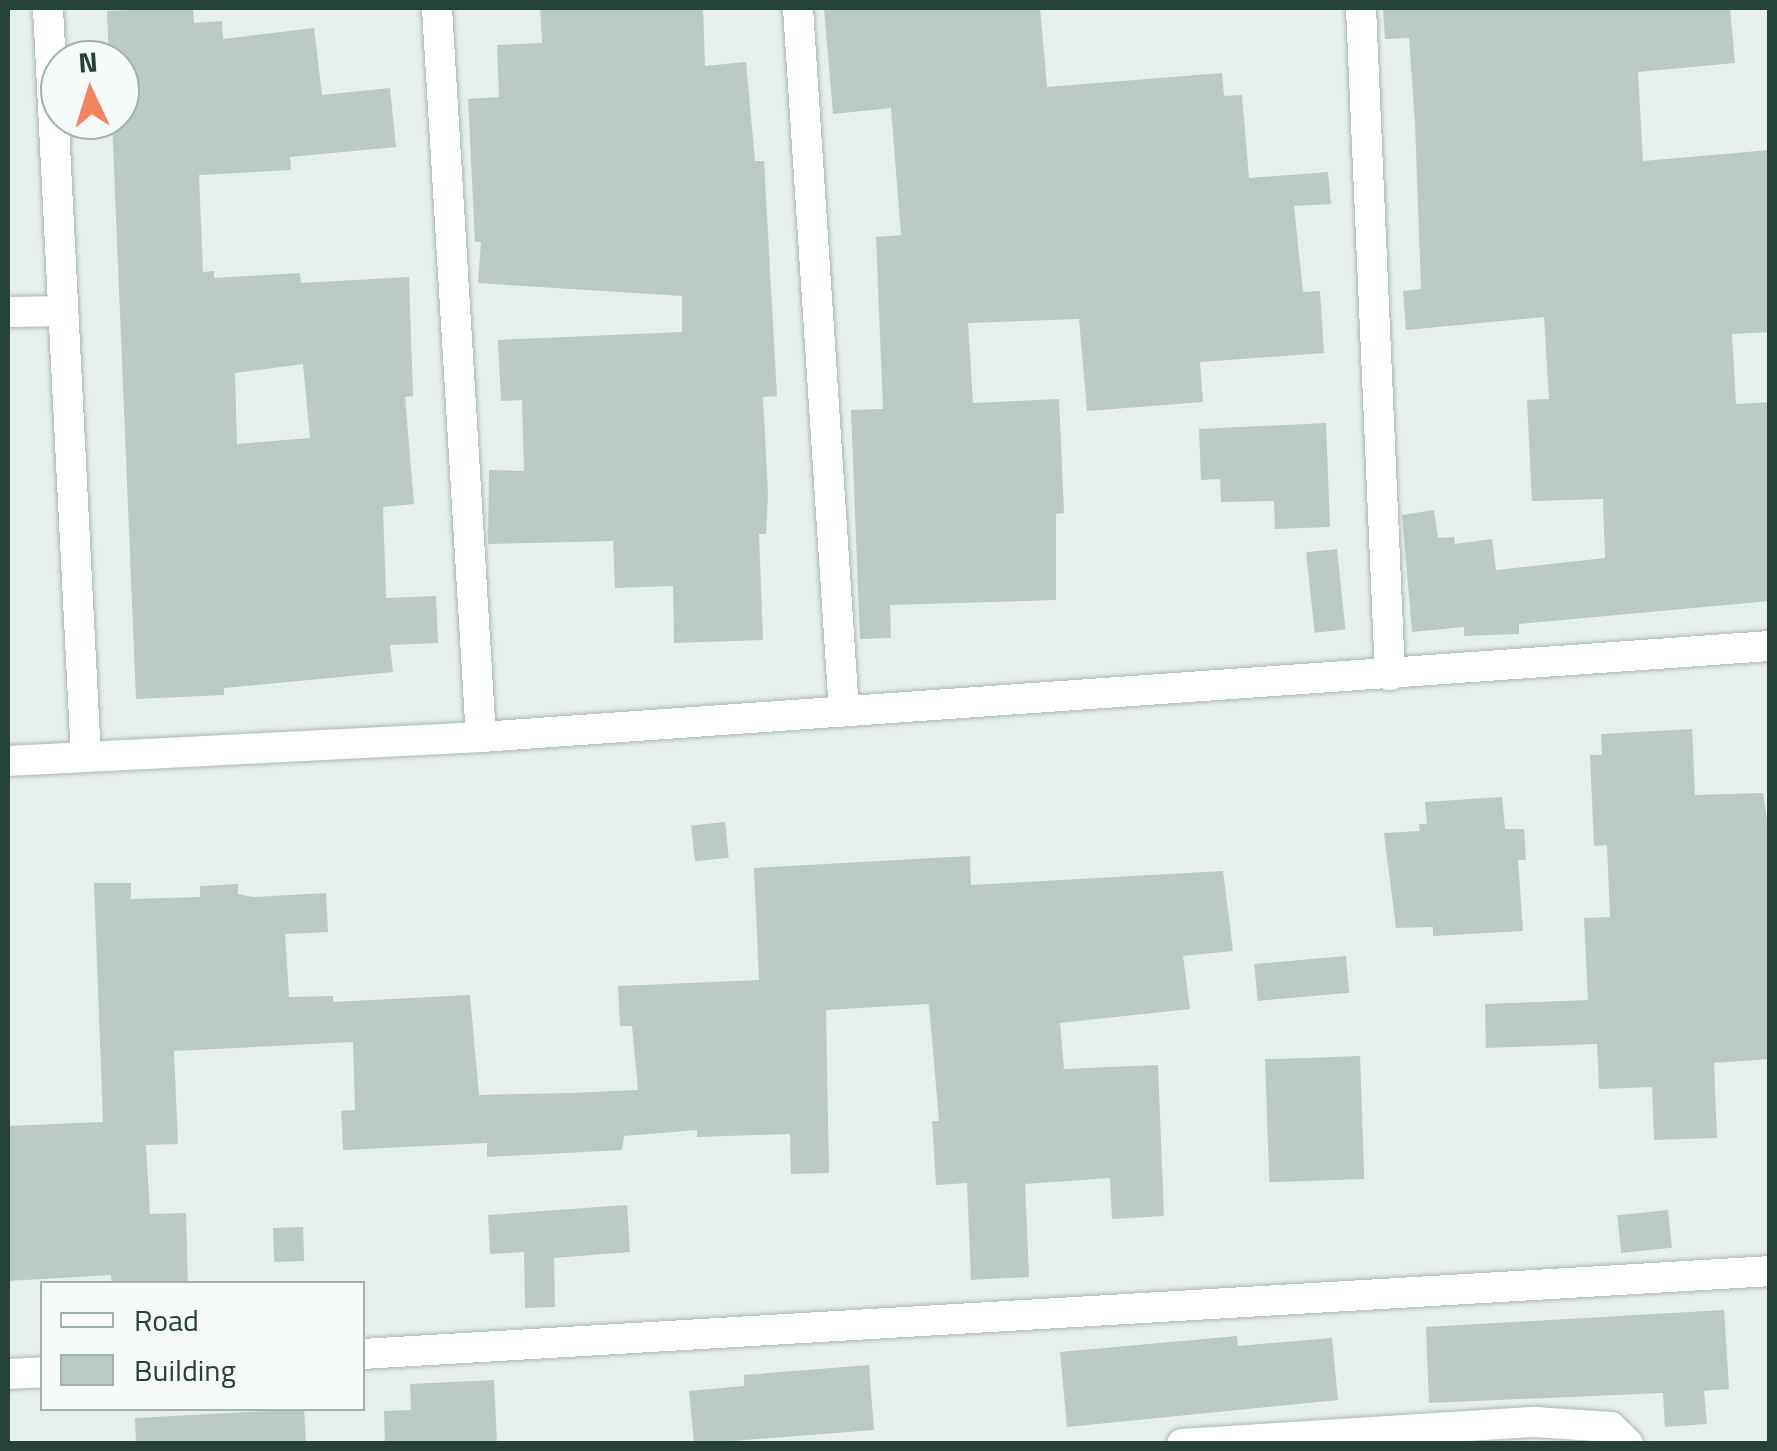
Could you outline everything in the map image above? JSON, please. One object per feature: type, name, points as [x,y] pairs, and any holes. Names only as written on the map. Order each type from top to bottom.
[{"type":"street","points":[[48,8],[86,757]]},
{"type":"street","points":[[437,8],[481,737]]},
{"type":"street","points":[[798,8],[844,711]]},
{"type":"street","points":[[1361,8],[1390,675]]},
{"type":"street","points":[[8,312],[64,310]]},
{"type":"street","points":[[8,761],[481,737],[1770,646]]},
{"type":"street","points":[[365,1354],[1770,1272]]},
{"type":"street","points":[[8,1374],[40,1372]]},
{"type":"street","points":[[1182,1444],[1535,1422],[1611,1427],[1628,1444]]},
{"type":"building","points":[[193,8],[194,23],[222,21],[223,39],[314,28],[322,95],[390,88],[396,147],[290,157],[291,170],[199,175],[203,272],[214,271],[214,278],[300,273],[301,283],[409,277],[413,396],[405,397],[414,504],[383,507],[386,598],[436,596],[438,643],[390,645],[393,672],[224,688],[224,695],[136,699],[113,140],[140,140],[140,40],[108,40],[107,11]],"holes":[[[303,364],[310,438],[237,444],[235,373]]]},
{"type":"building","points":[[540,8],[703,8],[705,66],[746,62],[755,161],[764,161],[777,396],[763,397],[768,495],[766,534],[759,534],[763,640],[674,643],[673,586],[615,588],[613,541],[488,544],[489,470],[524,471],[522,400],[501,401],[498,340],[682,332],[682,296],[478,283],[481,242],[475,242],[468,99],[499,97],[497,45],[542,43]]},
{"type":"building","points":[[824,8],[1040,8],[1047,87],[1222,73],[1224,96],[1242,95],[1249,178],[1328,172],[1331,204],[1294,206],[1303,292],[1320,291],[1324,353],[1200,362],[1203,402],[1087,411],[1079,319],[968,323],[973,403],[1059,399],[1064,513],[1056,514],[1056,600],[890,605],[891,638],[860,639],[851,410],[883,409],[876,237],[901,235],[891,108],[833,114]]},
{"type":"building","points":[[1383,8],[1730,8],[1735,63],[1638,72],[1643,161],[1770,150],[1770,332],[1732,334],[1736,404],[1770,402],[1770,601],[1519,624],[1519,634],[1464,636],[1464,627],[1412,632],[1402,515],[1434,510],[1438,538],[1454,537],[1455,544],[1492,539],[1496,570],[1605,558],[1603,499],[1532,501],[1527,400],[1549,399],[1544,317],[1406,330],[1403,291],[1421,289],[1409,38],[1385,39]]},
{"type":"building","points":[[1326,423],[1330,527],[1275,529],[1274,501],[1221,502],[1220,479],[1201,480],[1199,429]]},
{"type":"building","points":[[1337,549],[1345,630],[1315,633],[1306,552]]},
{"type":"building","points":[[1692,729],[1695,795],[1763,793],[1770,838],[1770,1059],[1714,1063],[1717,1138],[1654,1140],[1652,1087],[1599,1089],[1597,1044],[1486,1048],[1485,1004],[1588,1000],[1584,918],[1610,917],[1607,845],[1594,846],[1590,755],[1602,755],[1601,734]]},
{"type":"building","points":[[1502,797],[1505,829],[1524,829],[1526,860],[1518,860],[1523,931],[1433,936],[1433,927],[1396,928],[1384,833],[1420,831],[1419,824],[1427,824],[1425,802]]},
{"type":"building","points":[[725,822],[729,858],[695,861],[691,826]]},
{"type":"building","points":[[970,856],[971,885],[1223,871],[1233,951],[1183,956],[1190,1009],[1060,1023],[1064,1069],[1158,1065],[1164,1216],[1112,1219],[1110,1178],[1025,1184],[1029,1277],[971,1280],[967,1183],[936,1185],[932,1121],[939,1121],[929,1004],[826,1010],[829,1173],[791,1174],[790,1134],[697,1137],[697,1130],[624,1136],[622,1150],[487,1157],[487,1143],[343,1150],[341,1111],[355,1110],[353,1042],[174,1051],[178,1144],[146,1145],[150,1214],[186,1213],[188,1281],[112,1281],[111,1275],[8,1281],[8,1126],[103,1122],[94,883],[131,883],[131,899],[200,897],[200,886],[238,884],[238,894],[253,897],[326,893],[328,932],[285,934],[289,997],[333,996],[333,1002],[470,995],[479,1095],[570,1093],[638,1090],[632,1026],[620,1026],[618,986],[759,980],[754,868]]},
{"type":"building","points":[[1346,956],[1349,993],[1258,1001],[1254,964]]},
{"type":"building","points":[[1360,1056],[1364,1179],[1269,1182],[1265,1059]]},
{"type":"building","points":[[627,1205],[630,1252],[554,1258],[555,1307],[525,1308],[524,1252],[490,1254],[488,1215]]},
{"type":"building","points":[[1668,1210],[1672,1248],[1621,1253],[1617,1215]]},
{"type":"building","points":[[303,1227],[304,1261],[274,1262],[273,1228]]},
{"type":"building","points":[[1724,1310],[1729,1389],[1704,1391],[1707,1424],[1665,1427],[1663,1393],[1429,1403],[1426,1327]]},
{"type":"building","points":[[1237,1336],[1238,1346],[1332,1338],[1338,1400],[1067,1427],[1060,1352]]},
{"type":"building","points":[[869,1365],[874,1430],[694,1444],[689,1391],[744,1386],[744,1375]]},
{"type":"building","points":[[494,1380],[497,1444],[385,1444],[384,1411],[411,1410],[410,1384]]},
{"type":"building","points":[[304,1411],[306,1444],[136,1444],[135,1418]]}]
